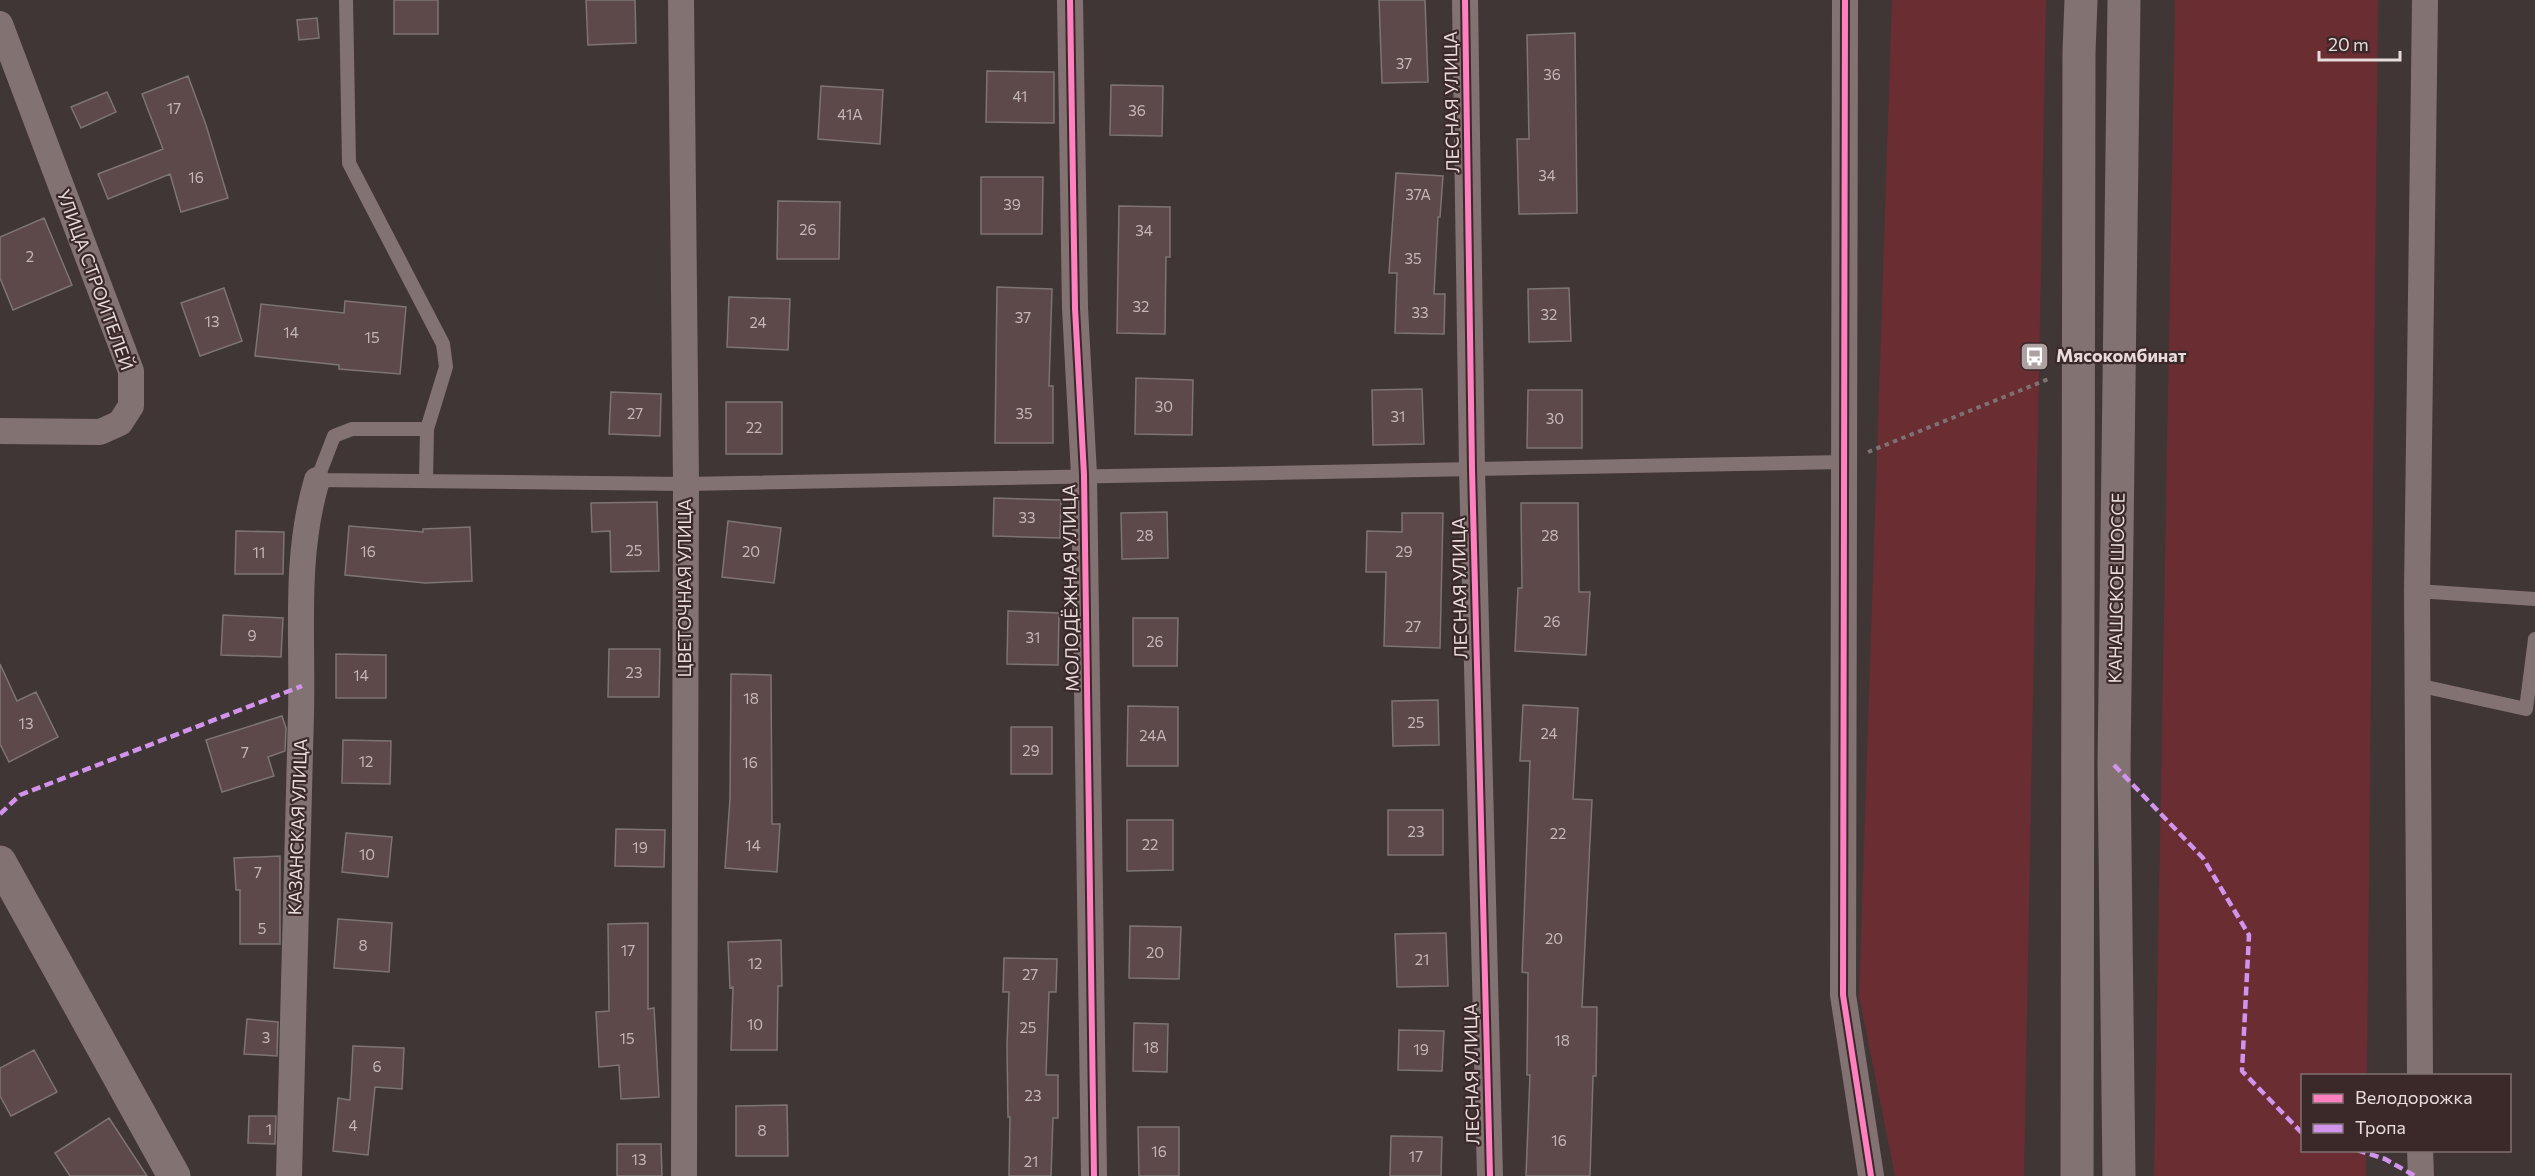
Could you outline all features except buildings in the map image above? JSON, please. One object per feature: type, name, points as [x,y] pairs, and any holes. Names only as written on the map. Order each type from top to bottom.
[{"type":"main road","name":"КАНАШСКОЕ ШОССЕ","points":[[2077,1176],[2079,52],[2081,0]]},
{"type":"main road","name":"КАНАШСКОЕ ШОССЕ","points":[[2120,1176],[2114,765],[2124,0]]},
{"type":"street","name":"ЦВЕТОЧНАЯ УЛИЦА","points":[[681,0],[686,484],[684,1176]]},
{"type":"street","name":"МОЛОДЁЖНАЯ УЛИЦА","points":[[1070,0],[1075,308],[1084,475],[1094,1176]]},
{"type":"street","name":"ЛЕСНАЯ УЛИЦА","points":[[1466,0],[1472,469],[1490,1176]]},
{"type":"street","points":[[1845,0],[1843,994],[1871,1176]]},
{"type":"street","points":[[2420,1074],[2417,591],[2426,0]]},
{"type":"street","name":"УЛИЦА СТРОИТЕЛЕЙ","points":[[0,24],[131,371],[131,406],[120,423],[100,432],[0,431]]},
{"type":"street","name":"КАЗАНСКАЯ УЛИЦА","points":[[289,1176],[302,686],[300,585],[307,513],[316,480]]},
{"type":"street","points":[[0,862],[174,1176]]},
{"type":"street","points":[[2420,1152],[2421,1176]]},
{"type":"lane","points":[[346,0],[350,163],[443,344],[446,367],[427,429],[426,480]]},
{"type":"lane","points":[[427,429],[352,429],[334,436],[316,480],[686,484],[1845,462]]},
{"type":"lane","points":[[2417,591],[2535,598]]},
{"type":"lane","points":[[2417,685],[2530,710],[2535,639]]},
{"type":"path","points":[[1845,462],[2051,378]]},
{"type":"shaded area","points":[[1892,0],[2046,0],[2024,1176],[1895,1176],[1859,996]]},
{"type":"shaded area","points":[[2175,0],[2378,0],[2367,1074],[2301,1074],[2301,1152],[2366,1152],[2366,1176],[2154,1176]]},
{"type":"marked path","points":[[0,814],[20,795],[302,686]]},
{"type":"marked path","points":[[2114,765],[2203,858],[2249,935],[2242,1071],[2301,1132]]},
{"type":"marked path","points":[[2363,1152],[2385,1159],[2415,1176]]},
{"type":"cycle path","points":[[1070,0],[1075,308],[1084,475],[1094,1176]]},
{"type":"cycle path","points":[[1465,0],[1472,469],[1490,1176]]},
{"type":"cycle path","points":[[1845,0],[1843,995],[1871,1176]]},
{"type":"place","name":"Мясокомбинат","points":[[2035,356]]}]
